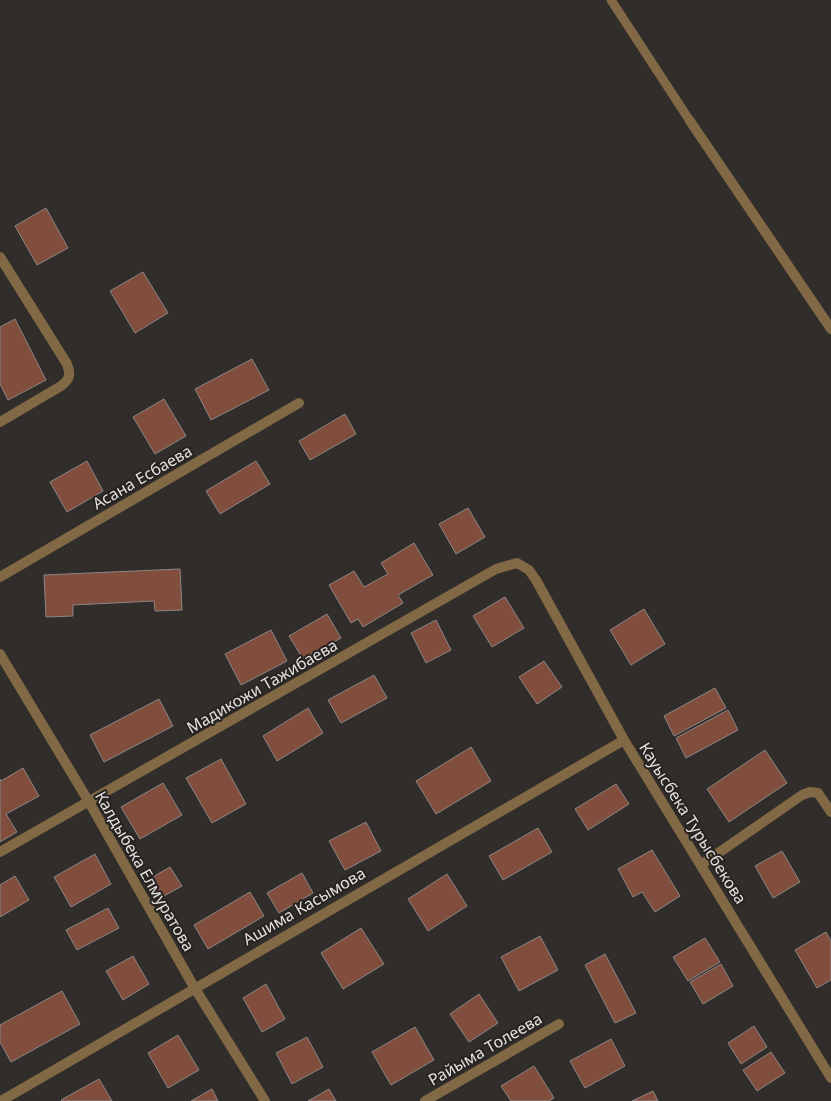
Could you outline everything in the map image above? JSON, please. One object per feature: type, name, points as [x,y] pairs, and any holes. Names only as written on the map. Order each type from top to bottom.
[{"type":"street","points":[[690,121],[831,329]]},
{"type":"street","points":[[0,257],[67,364],[70,373],[68,380],[60,386],[0,422]]},
{"type":"street","name":"Асана Есбаева","points":[[0,578],[299,403]]},
{"type":"street","name":"Мадикожи Тажибаева","points":[[0,852],[496,569],[517,563],[529,570],[536,580]]},
{"type":"street","name":"Кауысбека Турысбекова","points":[[536,580],[624,740],[831,1078]]},
{"type":"street","name":"Калдыбека Елмуратова","points":[[0,654],[89,802],[194,987],[265,1101]]},
{"type":"street","name":"Ашима Касымова","points":[[1,1101],[194,987],[624,740]]},
{"type":"street","points":[[701,865],[802,795],[810,792],[818,793],[831,812]]},
{"type":"street","name":"Райыма Толеева","points":[[425,1101],[559,1024]]},
{"type":"lane","points":[[611,0],[690,121]]},
{"type":"building","points":[[46,208],[68,248],[37,265],[15,226]]},
{"type":"building","points":[[143,272],[168,313],[135,333],[110,291]]},
{"type":"building","points":[[15,319],[46,380],[8,400],[0,384],[0,327]]},
{"type":"building","points":[[252,359],[269,390],[211,420],[195,389]]},
{"type":"building","points":[[164,399],[186,436],[155,454],[133,417]]},
{"type":"building","points":[[345,414],[356,434],[310,460],[299,441]]},
{"type":"building","points":[[87,461],[103,491],[67,512],[50,482]]},
{"type":"building","points":[[256,461],[270,484],[220,514],[206,491]]},
{"type":"building","points":[[468,508],[485,537],[456,554],[439,524]]},
{"type":"building","points":[[414,543],[433,575],[398,595],[403,603],[363,627],[358,619],[351,623],[329,585],[354,571],[364,587],[388,574],[381,563]]},
{"type":"building","points":[[180,569],[182,610],[155,611],[154,601],[73,605],[73,616],[46,617],[44,575]]},
{"type":"building","points":[[505,597],[524,628],[492,647],[473,616]]},
{"type":"building","points":[[644,609],[665,644],[631,665],[610,630]]},
{"type":"building","points":[[327,614],[341,638],[303,659],[289,636]]},
{"type":"building","points":[[436,620],[451,650],[426,663],[411,633]]},
{"type":"building","points":[[271,630],[287,661],[241,685],[225,654]]},
{"type":"building","points":[[544,661],[562,687],[537,704],[519,677]]},
{"type":"building","points":[[374,675],[387,698],[341,723],[328,700]]},
{"type":"building","points":[[715,688],[726,708],[674,736],[664,716]]},
{"type":"building","points":[[159,699],[173,726],[104,762],[90,735]]},
{"type":"building","points":[[308,708],[323,733],[277,761],[263,736]]},
{"type":"building","points":[[728,710],[738,730],[686,758],[676,738]]},
{"type":"building","points":[[471,747],[491,781],[436,814],[416,781]]},
{"type":"building","points":[[765,750],[787,783],[729,822],[707,789]]},
{"type":"building","points":[[221,759],[246,804],[212,823],[186,778]]},
{"type":"building","points":[[23,768],[39,796],[6,814],[17,832],[0,842],[0,779],[1,781]]},
{"type":"building","points":[[163,783],[182,815],[140,839],[121,807]]},
{"type":"building","points":[[616,784],[629,804],[588,830],[575,809]]},
{"type":"building","points":[[366,822],[381,851],[345,870],[329,841]]},
{"type":"building","points":[[538,828],[552,852],[503,880],[489,856]]},
{"type":"building","points":[[652,850],[680,896],[655,912],[642,892],[633,897],[618,869]]},
{"type":"building","points":[[782,851],[800,882],[773,898],[755,866]]},
{"type":"building","points":[[95,854],[111,884],[71,907],[54,877]]},
{"type":"building","points":[[170,867],[182,886],[162,897],[151,878]]},
{"type":"building","points":[[302,873],[313,893],[279,913],[267,893]]},
{"type":"building","points":[[447,874],[467,906],[428,931],[408,899]]},
{"type":"building","points":[[15,876],[29,900],[0,917],[0,885]]},
{"type":"building","points":[[250,892],[264,916],[208,949],[194,925]]},
{"type":"building","points":[[108,908],[119,928],[77,950],[66,930]]},
{"type":"building","points":[[361,928],[384,964],[343,989],[321,953]]},
{"type":"building","points":[[826,932],[831,941],[831,980],[817,988],[795,950]]},
{"type":"building","points":[[540,936],[558,970],[519,991],[501,957]]},
{"type":"building","points":[[705,938],[720,962],[688,981],[673,957]]},
{"type":"building","points":[[605,954],[636,1013],[615,1023],[585,965]]},
{"type":"building","points":[[133,956],[149,984],[123,1000],[106,971]]},
{"type":"building","points":[[721,964],[733,986],[703,1004],[690,982]]},
{"type":"building","points":[[266,984],[285,1019],[262,1032],[243,998]]},
{"type":"building","points":[[62,991],[80,1024],[11,1062],[0,1042],[0,1025]]},
{"type":"building","points":[[479,994],[498,1023],[469,1042],[450,1014]]},
{"type":"building","points":[[754,1026],[767,1047],[741,1064],[728,1043]]},
{"type":"building","points":[[415,1027],[434,1060],[391,1085],[372,1052]]},
{"type":"building","points":[[178,1035],[199,1070],[168,1088],[148,1053]]},
{"type":"building","points":[[307,1037],[323,1067],[292,1084],[276,1053]]},
{"type":"building","points":[[611,1039],[625,1066],[585,1088],[570,1061]]},
{"type":"building","points":[[771,1052],[785,1073],[757,1091],[743,1070]]},
{"type":"building","points":[[534,1066],[554,1098],[549,1101],[511,1101],[501,1086]]},
{"type":"building","points":[[99,1079],[112,1101],[61,1100]]},
{"type":"building","points":[[212,1089],[218,1101],[191,1101]]},
{"type":"building","points":[[329,1089],[336,1101],[308,1101]]},
{"type":"building","points":[[653,1091],[658,1101],[632,1101]]}]
